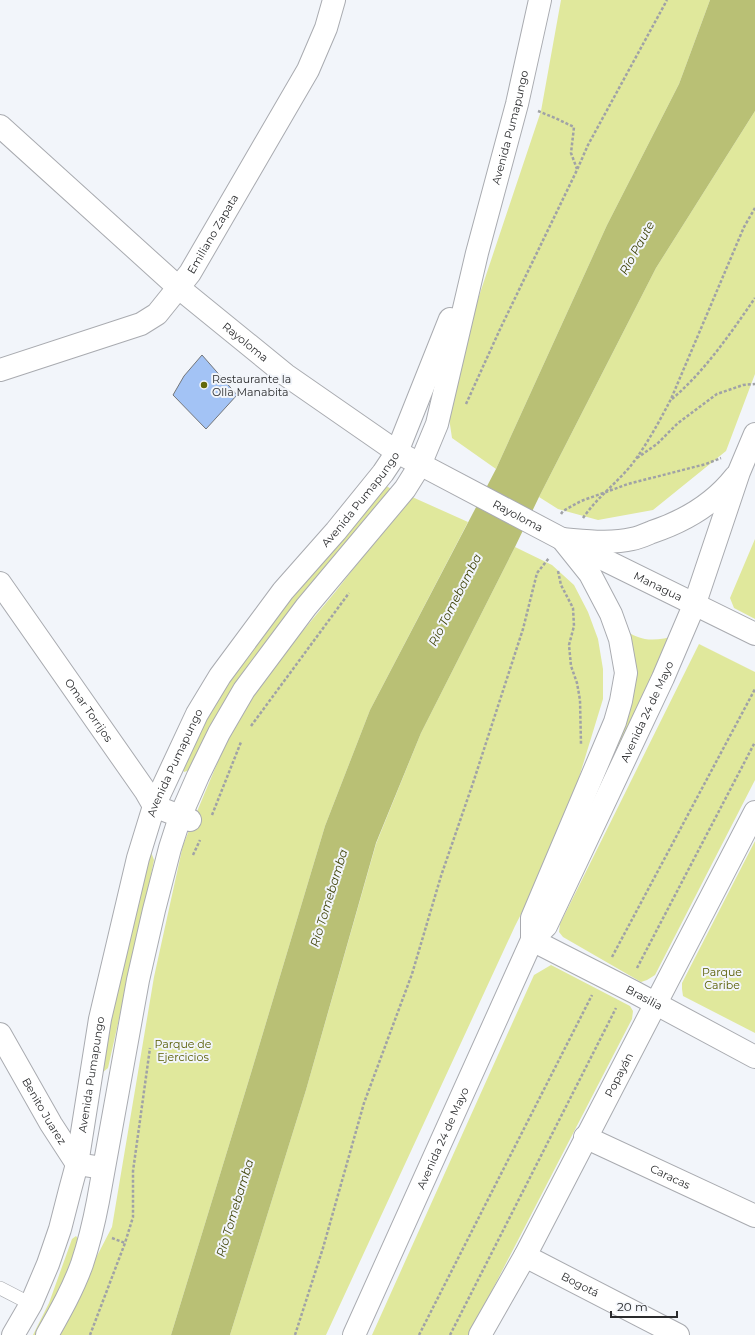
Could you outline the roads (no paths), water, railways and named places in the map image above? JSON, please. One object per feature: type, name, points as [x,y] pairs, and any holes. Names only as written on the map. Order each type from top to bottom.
[{"type":"main road","name":"Emiliano Zapata","points":[[0,370],[141,324],[157,314],[179,288],[196,263],[308,70],[326,28],[334,0]]},
{"type":"main road","name":"Avenida Pumapungo","points":[[47,1335],[66,1300],[82,1264],[98,1201],[138,980],[154,910],[170,848],[196,822],[198,776],[219,733],[244,690],[306,607],[405,489],[427,468],[436,424],[477,253],[517,104],[540,0]]},
{"type":"main road","name":"Rayoloma","points":[[0,126],[179,288],[286,375],[396,452],[427,468],[555,542],[590,574],[611,614]]},
{"type":"main road","name":"Avenida Pumapungo","points":[[13,1335],[31,1304],[48,1264],[60,1229],[77,1164],[100,1019],[138,858],[154,806],[197,714],[220,676],[283,591],[374,485],[396,452],[477,253]]},
{"type":"main road","name":"Avenida 24 de Mayo","points":[[354,1335],[532,940],[546,926],[663,678],[695,603],[739,472],[752,440]]},
{"type":"main road","name":"Avenida 24 de Mayo","points":[[631,540],[670,526],[688,517],[710,503],[725,489],[739,472]]},
{"type":"main road","name":"Rayoloma","points":[[555,542],[631,540]]},
{"type":"main road","name":"Managua","points":[[555,542],[695,603],[755,634]]},
{"type":"main road","name":"Omar Torrijos","points":[[0,583],[154,806]]},
{"type":"main road","name":"Avenida 24 de Mayo","points":[[532,940],[532,918],[616,722],[626,673],[620,639],[611,614]]},
{"type":"main road","points":[[154,806],[196,822]]},
{"type":"main road","name":"Popayán","points":[[480,1335],[525,1256],[585,1137],[656,1004],[755,812]]},
{"type":"main road","name":"Brasilia","points":[[532,940],[755,1057]]},
{"type":"main road","name":"Benito Juarez","points":[[0,1034],[51,1124],[77,1164]]},
{"type":"main road","name":"Caracas","points":[[585,1137],[755,1216]]},
{"type":"main road","points":[[77,1164],[104,1168]]},
{"type":"main road","name":"Bogotá","points":[[525,1256],[678,1335]]},
{"type":"lane","points":[[0,1288],[31,1304]]},
{"type":"water","points":[[710,0],[755,0],[755,111],[656,268],[421,733],[376,843],[306,1090],[230,1335],[171,1335],[325,826],[370,710],[496,469],[607,225],[679,84]]},
{"type":"place","name":"Restaurante la Olla Manabita","points":[[204,385]]},
{"type":"water label","name":"Río Paute","points":[[637,248]]},
{"type":"water label","name":"Río Tomebamba","points":[[455,600]]},
{"type":"water label","name":"Río Tomebamba","points":[[329,898]]},
{"type":"water label","name":"Río Tomebamba","points":[[235,1208]]},
{"type":"park label","name":"Parque Caribe","points":[[722,978]]},
{"type":"park label","name":"Parque de Ejercicios","points":[[183,1050]]}]
